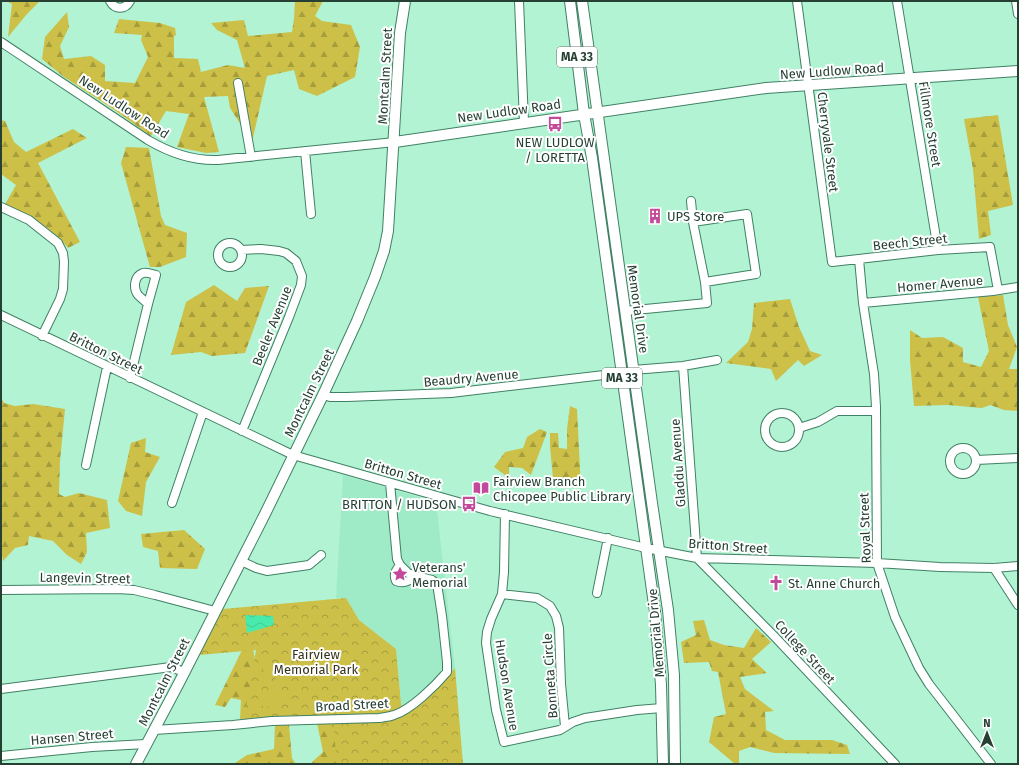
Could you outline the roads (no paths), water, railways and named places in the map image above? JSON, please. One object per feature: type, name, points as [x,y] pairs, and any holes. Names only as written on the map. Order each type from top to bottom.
[{"type":"main road","name":"Memorial Drive","points":[[570,1],[584,114],[592,158],[657,636],[662,708],[663,764]]},
{"type":"main road","name":"Memorial Drive","points":[[582,1],[671,631],[675,702],[675,764]]},
{"type":"main road","name":"Montcalm Street","points":[[136,764],[241,561],[323,395],[358,321],[384,251],[388,231],[395,142],[400,33],[405,2]]},
{"type":"main road","name":"New Ludlow Road","points":[[395,142],[745,90],[1018,71]]},
{"type":"street","points":[[110,1],[114,6],[120,8],[126,7],[130,1]]},
{"type":"street","points":[[519,1],[524,122]]},
{"type":"street","name":"Cherryvale Street","points":[[797,1],[832,262]]},
{"type":"street","name":"Fillmore Street","points":[[897,1],[938,250]]},
{"type":"street","points":[[1016,1],[1018,14]]},
{"type":"street","name":"New Ludlow Road","points":[[1,42],[139,134],[166,150],[187,157],[207,160],[251,157],[395,142]]},
{"type":"street","points":[[238,83],[251,157]]},
{"type":"street","points":[[305,151],[311,214]]},
{"type":"street","points":[[625,311],[706,303],[705,282],[693,222],[691,201]]},
{"type":"street","points":[[1,207],[29,220],[58,244],[63,253],[63,289],[60,299],[42,336]]},
{"type":"street","points":[[693,222],[747,214],[756,274],[705,282]]},
{"type":"street","name":"Beech Street","points":[[832,262],[938,250],[990,247],[998,290]]},
{"type":"street","name":"Beeler Avenue","points":[[241,250],[261,249],[286,253],[296,261],[302,276],[301,285],[289,317],[242,431]]},
{"type":"street","name":"Royal Street","points":[[859,259],[874,374],[876,411],[877,563],[895,617],[929,684],[991,764]]},
{"type":"street","name":"Homer Avenue","points":[[864,303],[1018,287]]},
{"type":"street","points":[[130,378],[148,304]]},
{"type":"street","name":"Britton Street","points":[[1,315],[293,456],[505,514],[646,548],[697,558],[877,563],[940,567],[994,568],[1018,566]]},
{"type":"street","points":[[633,370],[683,366],[717,360]]},
{"type":"street","name":"Gladdu Avenue","points":[[683,366],[697,558]]},
{"type":"street","points":[[86,465],[107,367]]},
{"type":"street","name":"Beaudry Avenue","points":[[323,395],[330,397],[341,397],[451,393],[621,373]]},
{"type":"street","points":[[799,428],[818,422],[837,411],[876,411]]},
{"type":"street","points":[[172,503],[203,412]]},
{"type":"street","points":[[780,413],[786,413],[792,416],[799,428],[795,440],[784,446],[777,446],[771,443],[765,432],[765,425],[768,419],[773,415],[780,413]]},
{"type":"street","points":[[976,460],[1018,458]]},
{"type":"street","points":[[390,483],[397,559],[408,574],[416,576]]},
{"type":"street","name":"Hudson Avenue","points":[[505,514],[502,594],[491,619],[487,632],[486,643],[496,710],[504,742],[560,730],[565,726]]},
{"type":"street","points":[[597,593],[608,538]]},
{"type":"street","points":[[241,561],[253,567],[267,570],[309,565],[321,555]]},
{"type":"street","name":"College Street","points":[[697,558],[768,630],[895,764]]},
{"type":"street","points":[[400,565],[395,573],[396,581],[406,581],[416,576]]},
{"type":"street","points":[[994,568],[1018,605]]},
{"type":"street","name":"Broad Street","points":[[154,730],[272,721],[379,718],[395,715],[407,709],[429,691],[447,672],[442,616],[437,584],[432,580],[416,576]]},
{"type":"street","name":"Langevin Street","points":[[1,590],[134,590],[215,611]]},
{"type":"street","name":"Bonneta Circle","points":[[502,594],[537,598],[550,606],[556,616],[559,628],[561,684],[565,726]]},
{"type":"street","points":[[1,689],[171,668],[184,672]]},
{"type":"street","points":[[565,726],[585,718],[637,710],[662,708]]},
{"type":"street","name":"Hansen Street","points":[[1,756],[92,747],[146,744]]},
{"type":"water","points":[[245,615],[273,616],[274,625],[247,633]]},
{"type":"place","name":"NEW LUDLOW / LORETTA","points":[[555,124]]},
{"type":"place","name":"UPS Store","points":[[655,216]]},
{"type":"place","name":"Fairview Branch Chicopee Public Library","points":[[481,488]]},
{"type":"place","name":"BRITTON / HUDSON","points":[[469,504]]},
{"type":"place","name":"Veterans' Memorial","points":[[400,574]]},
{"type":"place","name":"St. Anne Church","points":[[776,583]]},
{"type":"park label","name":"Fairview Memorial Park","points":[[316,662]]}]
